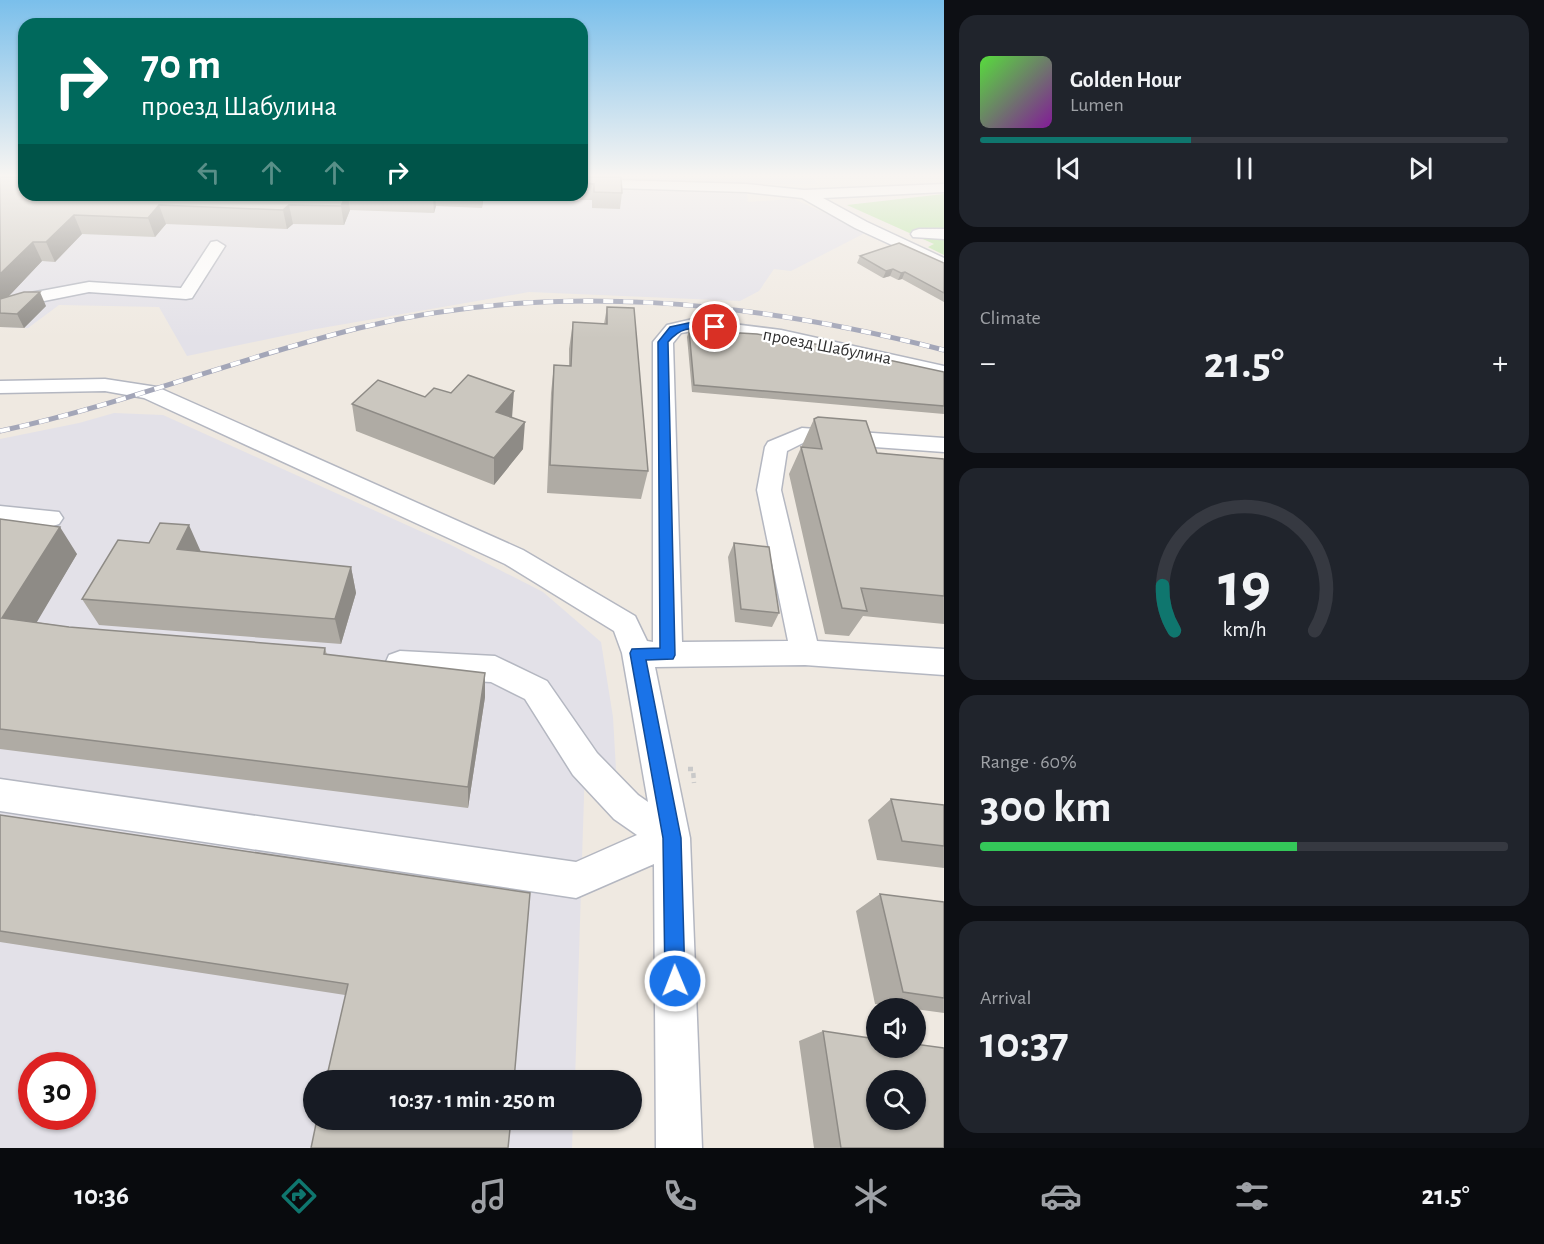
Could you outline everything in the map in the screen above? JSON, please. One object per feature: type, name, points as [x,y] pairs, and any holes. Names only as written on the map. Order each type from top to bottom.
[{"type":"street","points":[[873,231],[944,264]]},
{"type":"street","points":[[919,234],[944,234]]},
{"type":"street","points":[[0,307],[25,299],[90,287],[186,294],[217,246]]},
{"type":"street","name":"проезд Шабулина","points":[[668,655],[663,342],[674,329],[693,325],[781,336],[944,372]]},
{"type":"street","points":[[0,387],[105,385],[149,392],[514,557],[625,624],[637,653],[672,838],[679,1148]]},
{"type":"street","points":[[805,653],[769,490],[776,447],[802,435],[944,445]]},
{"type":"street","points":[[0,515],[50,518]]},
{"type":"street","points":[[637,653],[668,655],[805,653],[944,662]]},
{"type":"street","points":[[373,662],[495,669],[536,690],[593,773],[626,807],[672,838]]},
{"type":"street","points":[[0,795],[576,880],[672,838]]},
{"type":"shaded area","points":[[0,231],[867,232],[791,271],[774,269],[759,291],[740,301],[529,292],[316,329],[187,356],[159,307],[59,305],[28,328],[0,327]]},
{"type":"shaded area","points":[[114,413],[163,415],[451,545],[543,592],[601,642],[613,717],[616,770],[585,765],[575,1070],[303,1070],[303,1130],[573,1130],[572,1148],[0,1148],[0,439],[79,423]]},
{"type":"green space","points":[[904,231],[944,231],[944,255],[928,247],[934,244]]},
{"type":"building","points":[[0,231],[58,231],[46,242],[33,242],[0,274]]},
{"type":"building","points":[[899,243],[944,263],[944,293],[905,272],[901,273],[893,269],[886,271],[860,256]]},
{"type":"building","points":[[24,292],[40,292],[17,314],[0,313],[0,299]]},
{"type":"building","points":[[607,307],[634,308],[648,471],[550,465],[554,365],[571,366],[573,322],[607,324]]},
{"type":"building","points":[[689,330],[757,334],[944,372],[944,406],[694,385]]},
{"type":"building","points":[[468,375],[514,391],[496,412],[525,422],[494,458],[352,404],[378,380],[425,397],[434,388],[451,393]]},
{"type":"building","points":[[818,417],[866,421],[877,453],[944,459],[944,596],[861,588],[867,611],[842,608],[801,447],[822,449],[814,419]]},
{"type":"building","points":[[0,519],[60,527],[2,618],[69,627],[325,648],[324,654],[485,673],[468,787],[0,729]]},
{"type":"building","points":[[160,523],[189,525],[177,549],[351,567],[335,619],[82,599],[118,540],[149,543]]},
{"type":"building","points":[[734,543],[769,547],[779,613],[741,609]]},
{"type":"building","points":[[891,799],[944,805],[944,846],[902,841]]},
{"type":"building","points":[[0,815],[530,893],[515,1070],[328,1070],[348,984],[0,931]]},
{"type":"building","points":[[880,894],[944,902],[944,998],[903,992]]},
{"type":"building","points":[[823,1031],[866,1037],[866,1058],[926,1058],[926,1046],[944,1048],[944,1148],[841,1148]]},
{"type":"building","points":[[315,1130],[510,1130],[508,1148],[311,1148]]},
{"type":"railway","points":[[0,431],[91,408],[359,328],[432,313],[505,304],[579,301],[652,303],[726,309],[799,319],[944,350]]},
{"type":"route","points":[[675,981],[672,838],[637,653],[668,655],[663,342],[674,329],[693,325],[715,327]]}]
